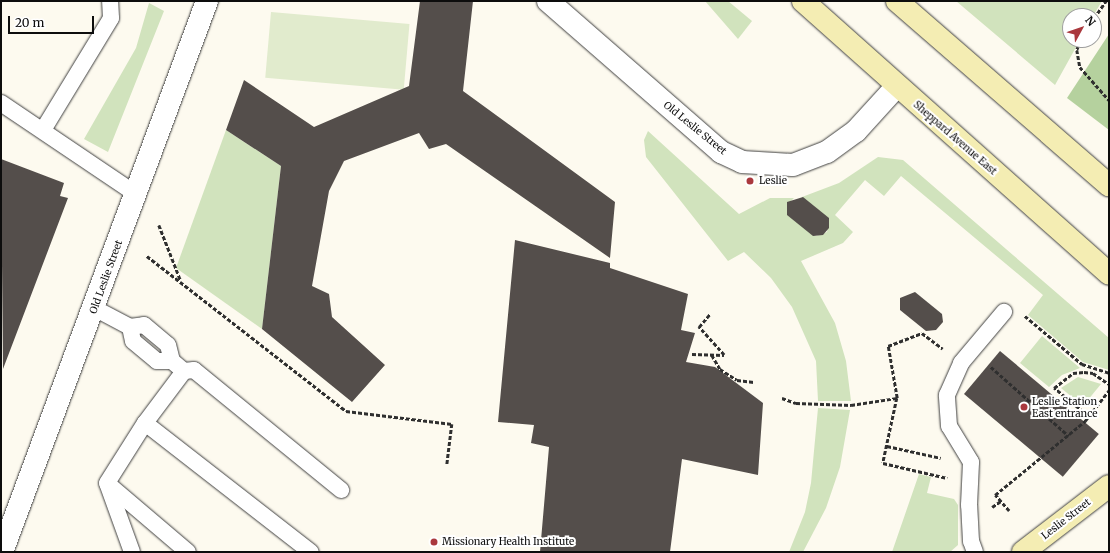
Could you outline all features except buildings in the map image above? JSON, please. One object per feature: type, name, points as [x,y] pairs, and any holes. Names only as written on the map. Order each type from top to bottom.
[{"type":"main road","name":"Sheppard Avenue East","points":[[803,1],[896,87],[1109,274]]},
{"type":"main road","points":[[897,1],[1109,185]]},
{"type":"main road","name":"Leslie Street","points":[[1023,552],[1109,486]]},
{"type":"street","name":"Old Leslie Street","points":[[2,552],[207,1]]},
{"type":"street","name":"Old Leslie Street","points":[[548,1],[721,152],[742,162],[793,164],[827,152],[856,131],[896,87]]},
{"type":"lane","points":[[43,130],[111,18],[110,1]]},
{"type":"lane","points":[[1,103],[136,194]]},
{"type":"lane","points":[[94,308],[130,327],[133,341],[152,358],[194,370],[341,490]]},
{"type":"lane","points":[[975,552],[970,540],[968,486],[972,478],[971,462],[949,426],[948,395],[962,363],[1004,312]]},
{"type":"lane","points":[[107,483],[145,423],[178,366]]},
{"type":"lane","points":[[145,423],[312,552]]},
{"type":"lane","points":[[107,483],[132,552]]},
{"type":"lane","points":[[107,483],[188,552]]},
{"type":"path","points":[[1078,48],[1080,66],[1109,100]]},
{"type":"path","points":[[159,224],[181,282]]},
{"type":"path","points":[[147,256],[346,411],[452,424],[447,465]]},
{"type":"path","points":[[1004,312],[1027,317],[1082,364],[1109,373]]},
{"type":"path","points":[[692,354],[724,355],[699,327],[710,314]]},
{"type":"path","points":[[962,363],[922,333],[900,339],[888,346],[897,398],[883,463],[932,472],[968,486]]},
{"type":"path","points":[[712,355],[720,369],[737,380],[754,382]]},
{"type":"path","points":[[991,367],[1069,436]]},
{"type":"path","points":[[1088,416],[1054,388],[1073,373],[1084,372],[1094,373],[1109,384]]},
{"type":"path","points":[[1009,511],[996,495],[1069,436],[1088,416],[1109,390]]},
{"type":"path","points":[[782,398],[796,403],[851,405],[897,398]]},
{"type":"path","points":[[887,446],[940,457],[968,486]]},
{"type":"path","points":[[969,505],[993,507],[1001,501]]},
{"type":"green space","points":[[705,1],[728,1],[752,21],[738,39]]},
{"type":"green space","points":[[956,1],[1102,1],[1098,8],[1062,8],[1062,48],[1076,48],[1055,85]]},
{"type":"green space","points":[[149,3],[164,11],[108,152],[84,139],[136,48]]},
{"type":"green space","points":[[271,12],[409,24],[404,90],[265,78]]},
{"type":"green space","points":[[1109,34],[1109,130],[1067,98],[1100,48],[1102,48],[1102,45]]},
{"type":"green space","points":[[226,130],[281,166],[262,329],[176,268]]},
{"type":"green space","points":[[648,131],[739,214],[770,198],[794,198],[787,205],[787,214],[816,236],[827,232],[829,220],[802,197],[839,183],[878,157],[903,160],[1109,338],[1109,370],[1083,362],[1028,315],[1043,295],[901,176],[884,196],[865,180],[835,215],[853,232],[843,243],[801,261],[835,323],[846,361],[851,401],[818,401],[816,361],[792,307],[771,278],[744,252],[728,261],[646,157],[644,140]]},
{"type":"green space","points":[[1042,336],[1080,368],[1062,375],[1049,387],[1020,363]]},
{"type":"green space","points":[[1078,377],[1101,384],[1083,406],[1061,388]]},
{"type":"green space","points":[[818,408],[850,410],[840,467],[826,508],[803,552],[789,552],[805,512],[811,483]]},
{"type":"green space","points":[[919,474],[931,477],[927,493],[954,499],[958,505],[958,545],[950,552],[892,552]]},
{"type":"place","name":"Leslie","points":[[750,181]]},
{"type":"place","name":"Leslie Station East entrance","points":[[1024,407]]},
{"type":"place","name":"Missionary Health Institute","points":[[434,542]]}]
